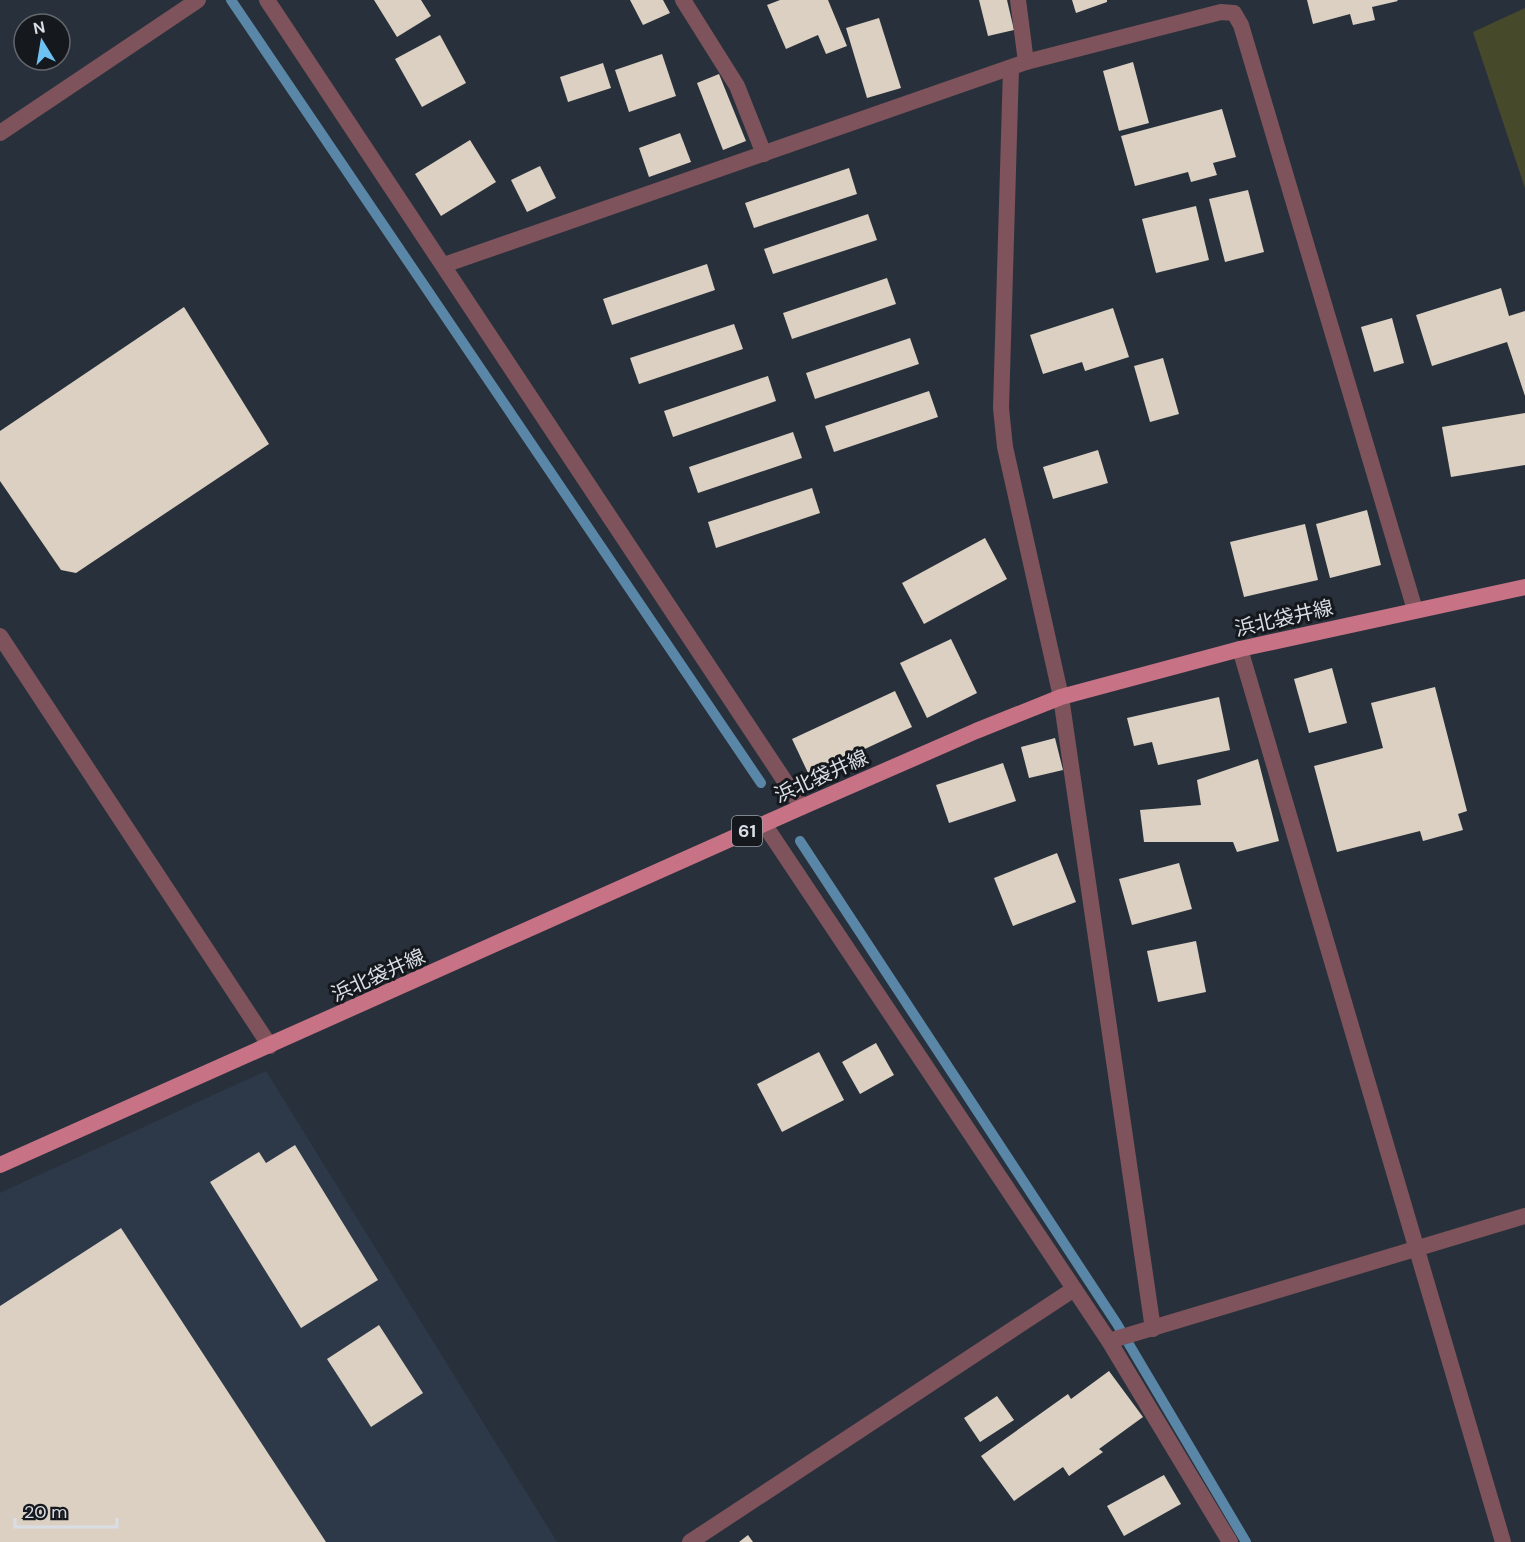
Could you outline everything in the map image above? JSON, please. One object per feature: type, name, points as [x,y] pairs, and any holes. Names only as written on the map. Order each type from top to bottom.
[{"type":"main road","name":"浜北袋井線","points":[[0,1165],[802,807],[976,731],[1062,697],[1240,649],[1525,586]]},
{"type":"street","points":[[0,134],[198,0]]},
{"type":"street","points":[[267,0],[802,807]]},
{"type":"street","points":[[683,0],[737,86],[764,154]]},
{"type":"street","points":[[1018,0],[1018,65],[1001,408],[1005,447],[1062,697],[1153,1329]]},
{"type":"street","points":[[444,265],[1018,65],[1221,12],[1234,13],[1240,25],[1415,610]]},
{"type":"street","points":[[0,636],[270,1046]]},
{"type":"street","points":[[1240,649],[1503,1542]]},
{"type":"street","points":[[764,824],[1109,1341],[1230,1542]]},
{"type":"street","points":[[1109,1341],[1525,1216]]},
{"type":"street","points":[[690,1542],[1074,1289]]},
{"type":"shaded area","points":[[266,1071],[557,1542],[0,1542],[0,1193]]},
{"type":"green space","points":[[1525,8],[1525,188],[1473,32]]},
{"type":"building","points":[[374,0],[421,0],[431,16],[397,37]]},
{"type":"building","points":[[630,0],[663,0],[670,13],[643,25]]},
{"type":"building","points":[[780,0],[828,0],[847,46],[826,54],[818,35],[786,49],[767,5]]},
{"type":"building","points":[[979,0],[1007,0],[1014,30],[988,36]]},
{"type":"building","points":[[1072,0],[1107,0],[1107,2],[1076,13]]},
{"type":"building","points":[[1307,0],[1398,1],[1372,7],[1375,20],[1353,25],[1350,14],[1313,24]]},
{"type":"building","points":[[879,18],[901,88],[867,98],[846,28]]},
{"type":"building","points":[[440,35],[466,83],[422,107],[395,59]]},
{"type":"building","points":[[662,54],[676,96],[629,112],[615,70]]},
{"type":"building","points":[[1133,62],[1149,123],[1119,131],[1103,71]]},
{"type":"building","points":[[603,63],[611,88],[568,102],[560,77]]},
{"type":"building","points":[[719,74],[746,141],[723,150],[697,83]]},
{"type":"building","points":[[1222,109],[1236,157],[1213,163],[1217,175],[1191,182],[1188,172],[1135,186],[1121,136]]},
{"type":"building","points":[[680,133],[691,162],[649,177],[639,148]]},
{"type":"building","points":[[470,140],[496,182],[441,216],[415,174]]},
{"type":"building","points":[[540,166],[556,198],[527,212],[511,180]]},
{"type":"building","points":[[849,168],[857,194],[754,228],[745,203]]},
{"type":"building","points":[[1248,190],[1264,252],[1225,262],[1209,199]]},
{"type":"building","points":[[1196,206],[1209,260],[1156,273],[1142,219]]},
{"type":"building","points":[[868,214],[877,240],[773,274],[764,249]]},
{"type":"building","points":[[707,264],[715,290],[612,325],[603,299]]},
{"type":"building","points":[[887,278],[896,304],[792,339],[783,313]]},
{"type":"building","points":[[1501,288],[1509,316],[1525,311],[1525,396],[1507,342],[1432,366],[1416,315]]},
{"type":"building","points":[[184,307],[269,444],[76,573],[61,570],[0,481],[0,431]]},
{"type":"building","points":[[1113,308],[1129,357],[1085,371],[1082,362],[1043,374],[1030,335]]},
{"type":"building","points":[[1392,318],[1404,363],[1374,372],[1361,327]]},
{"type":"building","points":[[734,324],[743,349],[639,384],[630,358]]},
{"type":"building","points":[[910,338],[919,364],[815,399],[806,373]]},
{"type":"building","points":[[1163,358],[1179,414],[1150,422],[1134,366]]},
{"type":"building","points":[[768,376],[776,401],[673,437],[664,411]]},
{"type":"building","points":[[929,391],[938,417],[834,452],[825,426]]},
{"type":"building","points":[[1525,413],[1525,465],[1451,477],[1442,427]]},
{"type":"building","points":[[793,432],[802,458],[698,493],[689,467]]},
{"type":"building","points":[[1098,450],[1108,483],[1053,499],[1043,467]]},
{"type":"building","points":[[812,488],[820,513],[716,548],[708,522]]},
{"type":"building","points":[[1367,510],[1381,565],[1330,578],[1316,524]]},
{"type":"building","points":[[1305,524],[1318,580],[1244,597],[1230,542]]},
{"type":"building","points":[[985,538],[1007,579],[924,624],[902,583]]},
{"type":"building","points":[[951,639],[977,693],[927,718],[900,663]]},
{"type":"building","points":[[1332,668],[1347,723],[1309,733],[1294,679]]},
{"type":"building","points":[[1435,687],[1467,811],[1458,814],[1463,830],[1423,841],[1420,831],[1337,852],[1314,766],[1383,748],[1371,703]]},
{"type":"building","points":[[895,691],[912,727],[809,775],[792,739]]},
{"type":"building","points":[[1219,697],[1230,750],[1158,765],[1152,742],[1134,746],[1127,718]]},
{"type":"building","points":[[1055,738],[1063,770],[1029,778],[1021,747]]},
{"type":"building","points":[[1258,759],[1279,841],[1237,852],[1233,842],[1144,842],[1140,810],[1201,805],[1197,780]]},
{"type":"building","points":[[1003,763],[1016,801],[949,823],[936,785]]},
{"type":"building","points":[[1057,853],[1076,902],[1013,926],[994,878]]},
{"type":"building","points":[[1179,863],[1192,909],[1132,925],[1119,879]]},
{"type":"building","points":[[1196,941],[1206,992],[1158,1002],[1147,951]]},
{"type":"building","points":[[876,1043],[894,1075],[860,1094],[842,1062]]},
{"type":"building","points":[[819,1052],[844,1100],[782,1132],[757,1084]]},
{"type":"building","points":[[295,1145],[378,1280],[301,1328],[210,1182],[259,1152],[266,1163]]},
{"type":"building","points":[[121,1228],[326,1542],[0,1542],[0,1306]]},
{"type":"building","points":[[379,1325],[423,1393],[371,1427],[327,1359]]},
{"type":"building","points":[[1109,1371],[1143,1417],[1099,1449],[1103,1452],[1069,1476],[1063,1467],[1014,1501],[981,1456],[1068,1394],[1071,1399]]},
{"type":"building","points":[[997,1396],[1014,1420],[980,1442],[964,1418]]},
{"type":"building","points":[[1164,1475],[1181,1504],[1124,1536],[1107,1506]]},
{"type":"building","points":[[748,1535],[753,1542],[739,1542]]},
{"type":"waterway","points":[[231,0],[761,783]]},
{"type":"waterway","points":[[800,841],[1117,1324],[1246,1542]]}]
